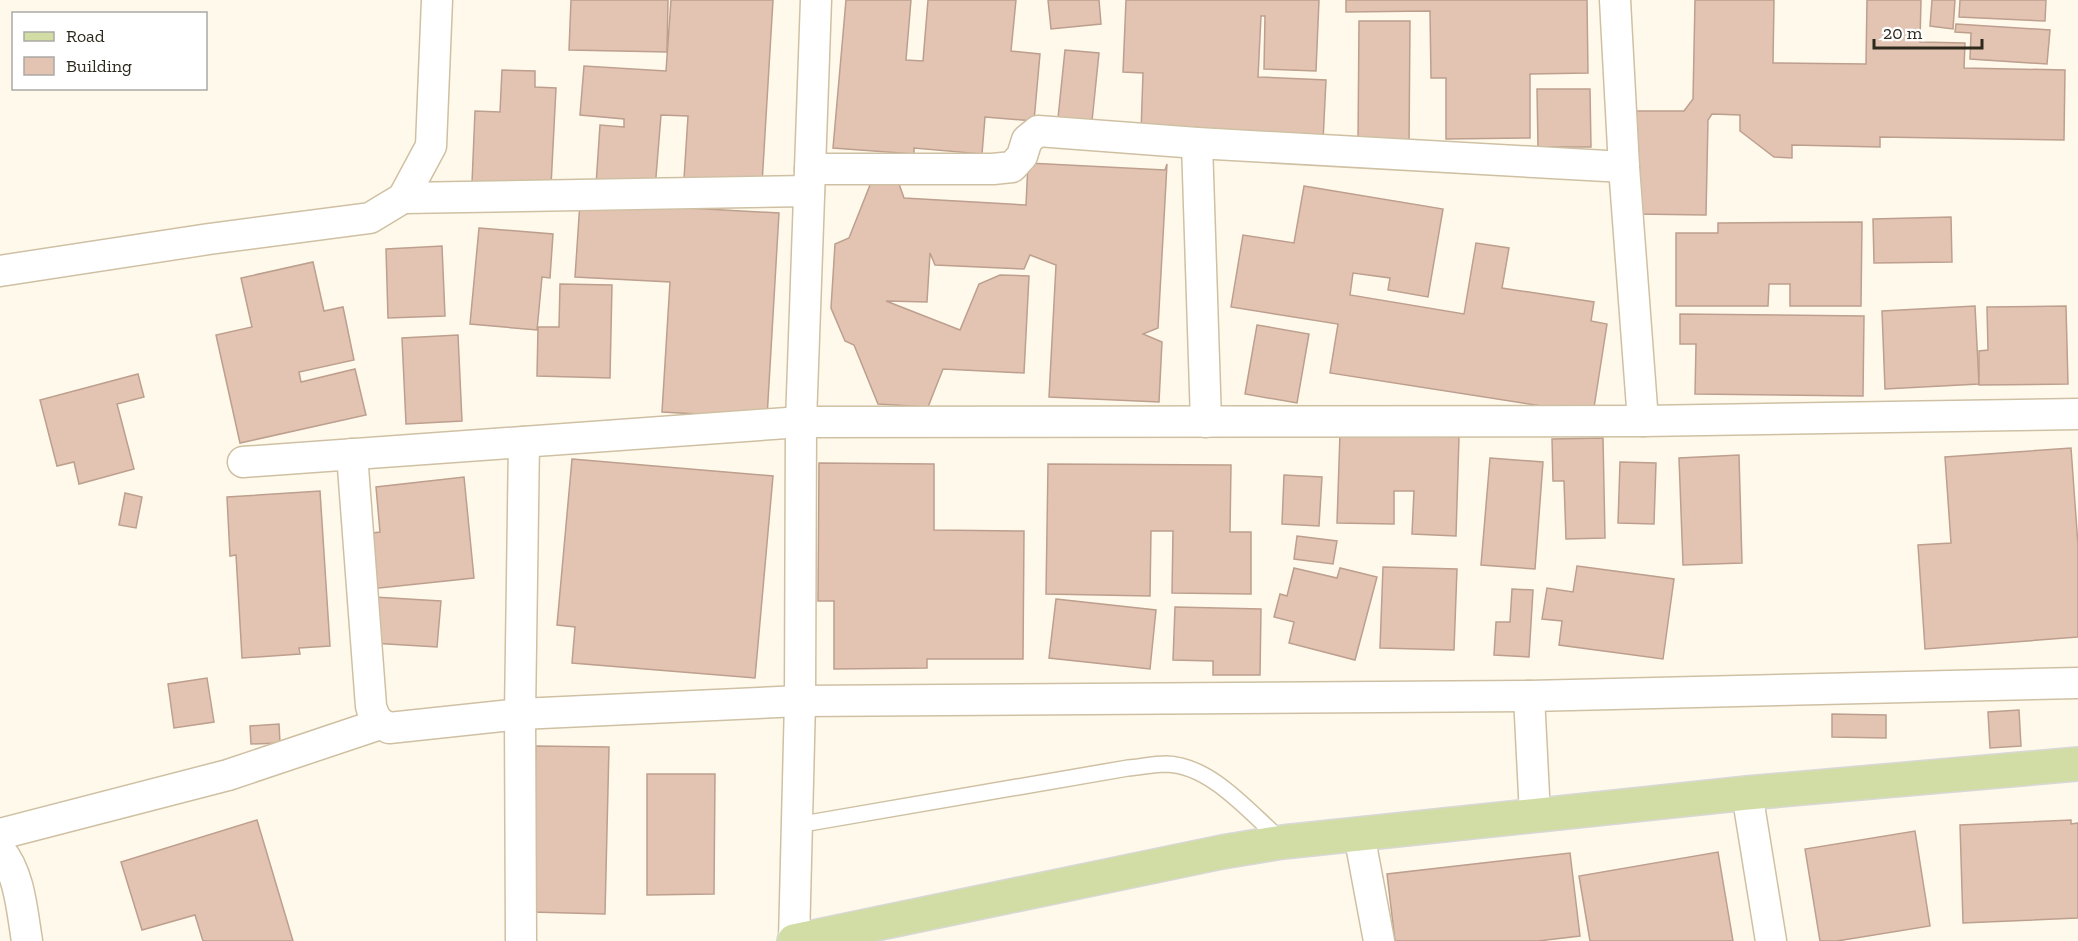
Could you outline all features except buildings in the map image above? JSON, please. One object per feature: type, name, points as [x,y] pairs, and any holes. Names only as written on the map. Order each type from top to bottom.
[{"type":"main road","points":[[794,941],[1222,852],[1283,842],[1747,793],[2078,764]]},
{"type":"street","points":[[403,198],[430,146],[437,0]]},
{"type":"street","points":[[794,941],[800,700],[801,422],[816,0]]},
{"type":"street","points":[[1615,0],[1624,168],[1643,421]]},
{"type":"street","points":[[0,271],[370,218],[403,198],[810,180],[1012,167],[1022,156],[1027,140],[1038,131],[1624,168]]},
{"type":"street","points":[[1197,142],[1206,422]]},
{"type":"street","points":[[243,462],[801,422],[1643,421],[2078,414]]},
{"type":"street","points":[[521,941],[520,714],[524,442]]},
{"type":"street","points":[[352,454],[371,706],[380,724],[389,728],[520,714],[800,700],[1529,696],[2078,683]]},
{"type":"street","points":[[1529,696],[1535,815]]},
{"type":"street","points":[[0,834],[228,775],[380,724]]},
{"type":"street","points":[[1747,793],[1771,941]]},
{"type":"street","points":[[1359,834],[1379,941]]},
{"type":"street","points":[[0,850],[7,858],[19,893],[27,941]]},
{"type":"lane","points":[[796,825],[1128,768],[1167,764],[1195,770],[1220,785],[1283,842]]}]
